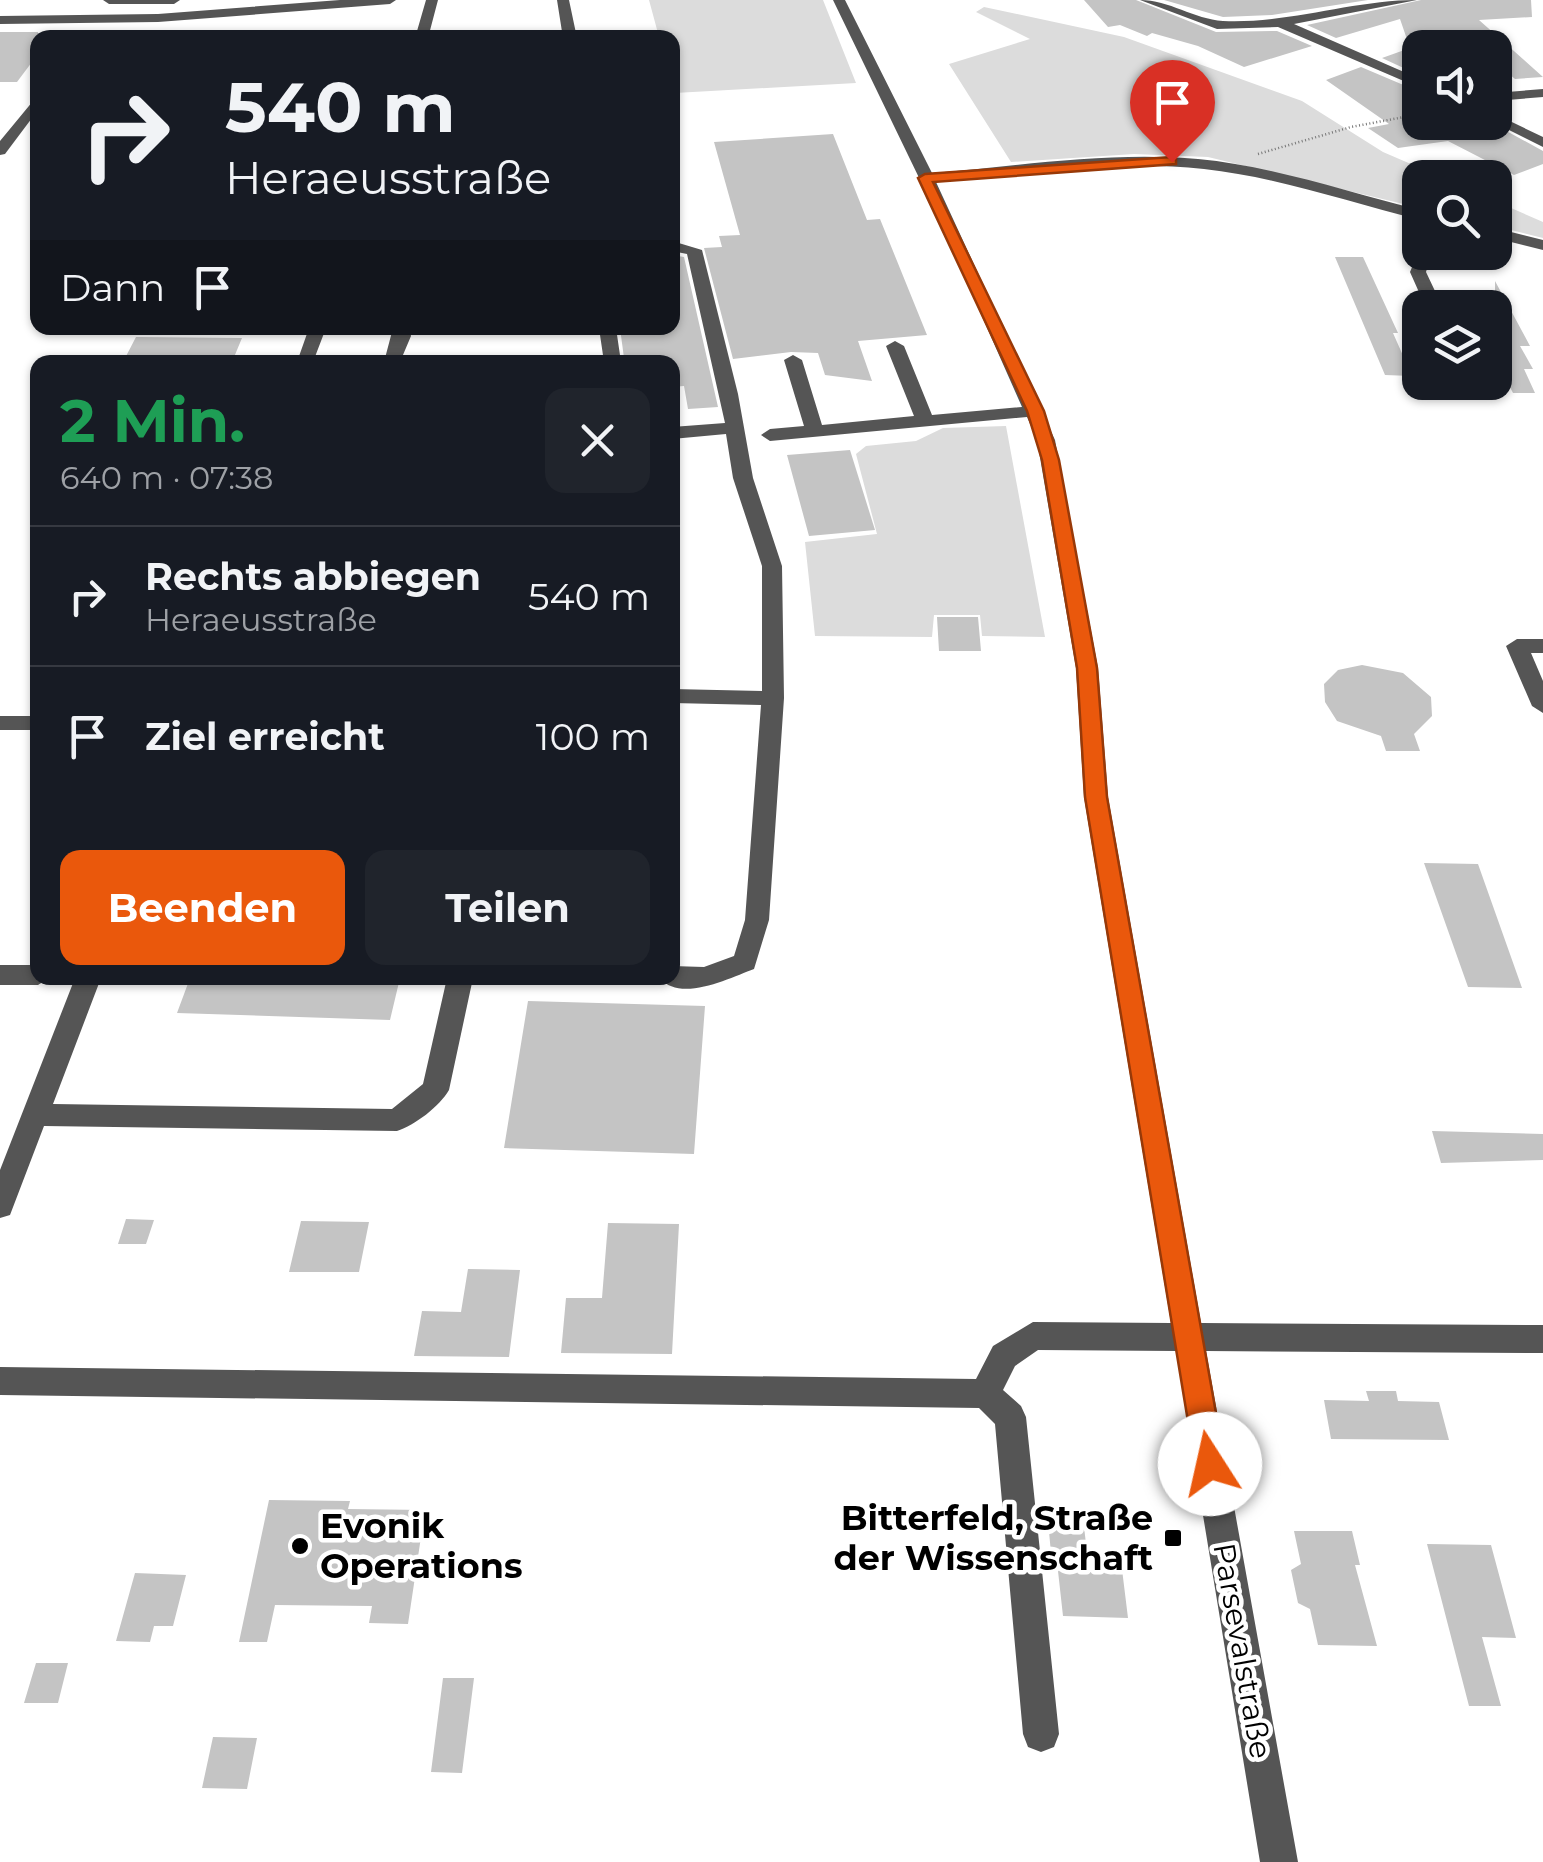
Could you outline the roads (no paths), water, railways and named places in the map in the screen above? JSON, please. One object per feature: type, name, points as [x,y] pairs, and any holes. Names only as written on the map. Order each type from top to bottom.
[{"type":"street","points":[[87,30],[107,2],[174,0]]},
{"type":"street","points":[[0,20],[94,20],[390,0]]},
{"type":"street","points":[[423,30],[432,0]]},
{"type":"street","points":[[563,0],[569,30]]},
{"type":"street","name":"Parsevalstraße","points":[[839,0],[1036,411],[1050,460],[1087,668],[1096,797],[1278,1862]]},
{"type":"street","points":[[1146,0],[1217,26],[1280,24],[1411,0]]},
{"type":"street","points":[[1280,24],[1402,76]]},
{"type":"street","points":[[1512,96],[1543,93]]},
{"type":"street","points":[[0,150],[30,110]]},
{"type":"street","points":[[1512,127],[1543,143]]},
{"type":"street","points":[[925,178],[1136,162],[1218,166],[1402,211]]},
{"type":"street","points":[[1512,237],[1543,245]]},
{"type":"street","points":[[680,247],[694,250],[744,478],[772,566],[773,698],[756,920],[745,962],[706,977],[680,976]]},
{"type":"street","points":[[895,346],[925,420]]},
{"type":"street","points":[[793,360],[815,431]]},
{"type":"street","points":[[770,435],[1036,411]]},
{"type":"street","points":[[680,432],[735,428]]},
{"type":"street","points":[[1543,646],[1516,646],[1543,706]]},
{"type":"street","points":[[680,696],[773,698]]},
{"type":"street","points":[[0,722],[30,723]]},
{"type":"street","points":[[0,975],[30,975]]},
{"type":"street","points":[[0,1206],[85,985]]},
{"type":"street","points":[[34,1116],[397,1120],[435,1090],[458,985]]},
{"type":"street","points":[[985,1394],[1004,1356],[1033,1336],[1543,1340]]},
{"type":"street","points":[[0,1381],[985,1394],[1010,1417],[1041,1734]]},
{"type":"place","name":"Bitterfeld, Straße der Wissenschaft","points":[[1173,1538]]},
{"type":"place","name":"Evonik Operations","points":[[300,1546]]}]
